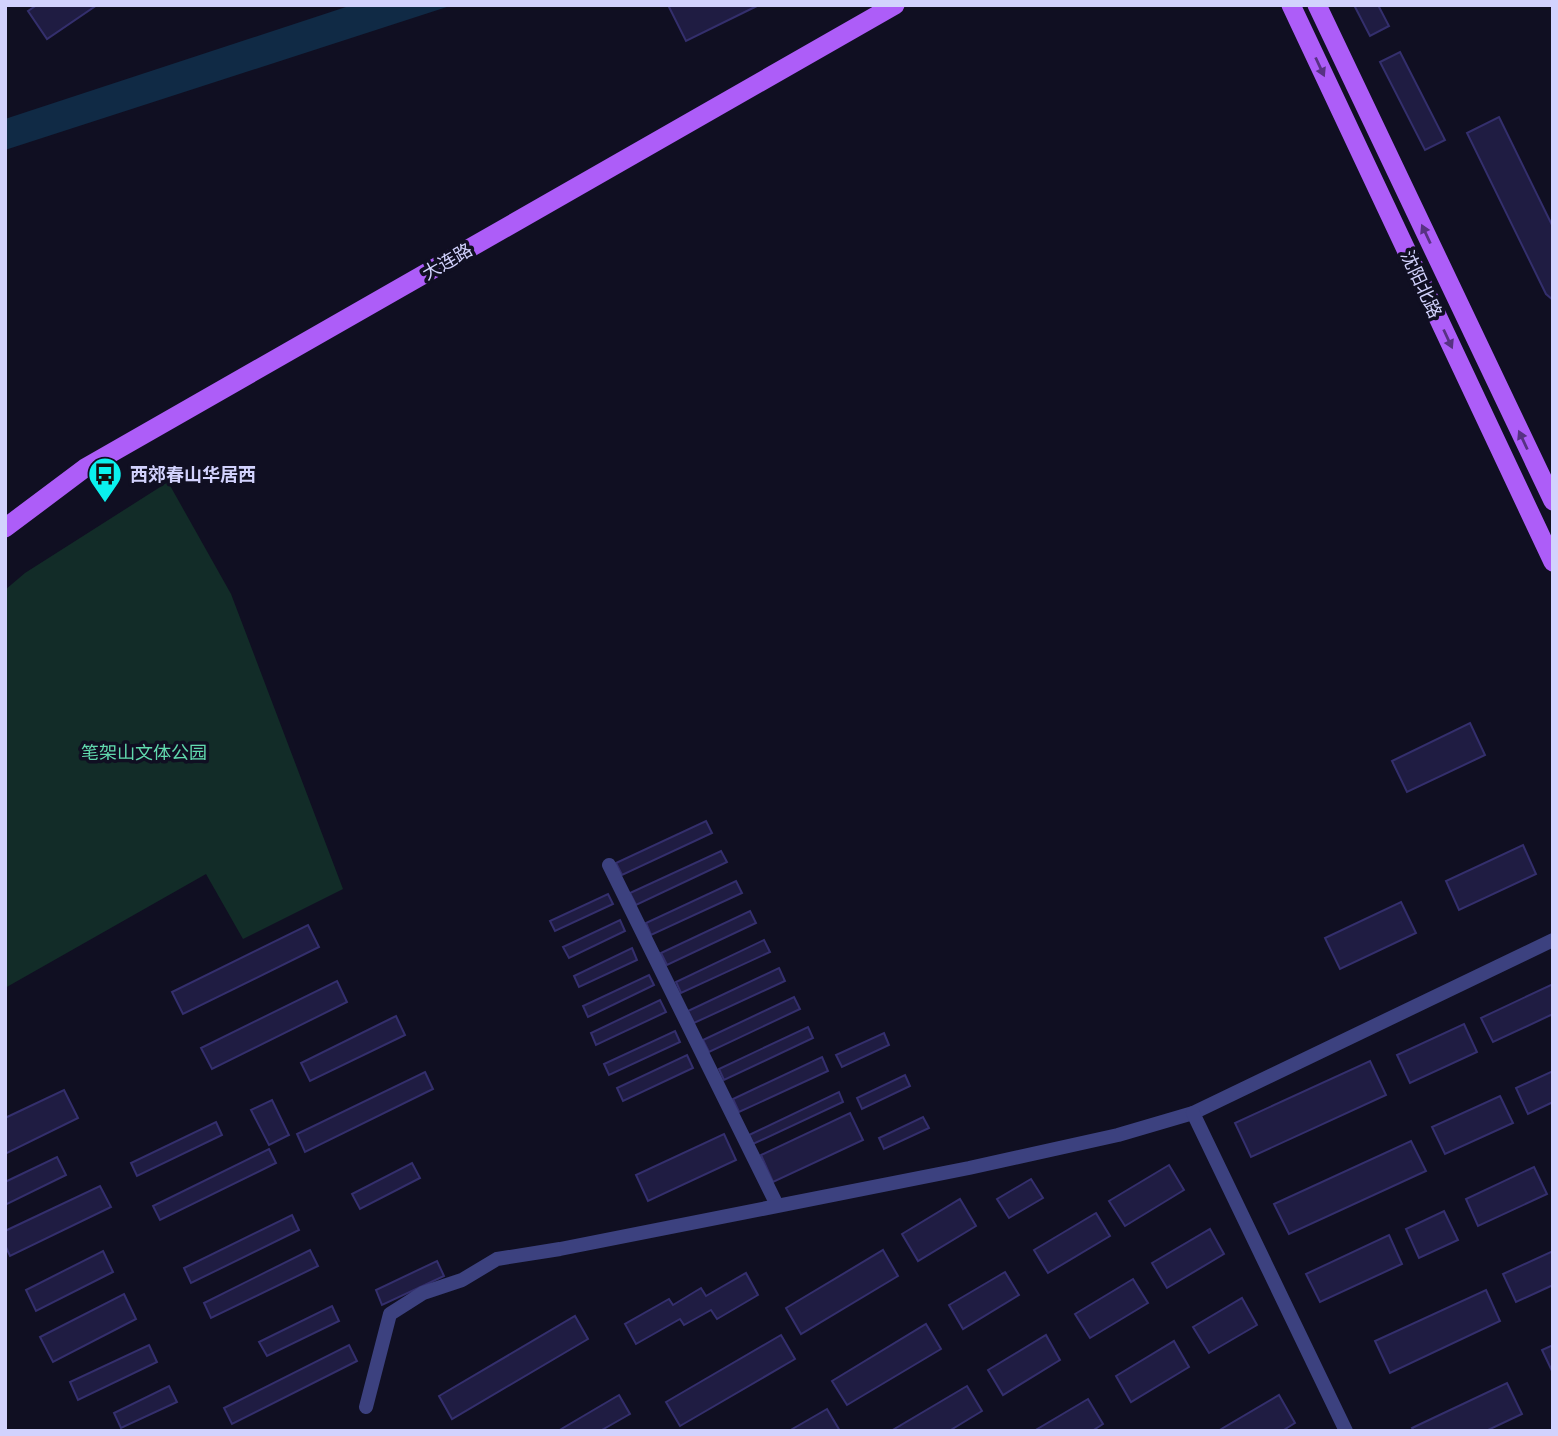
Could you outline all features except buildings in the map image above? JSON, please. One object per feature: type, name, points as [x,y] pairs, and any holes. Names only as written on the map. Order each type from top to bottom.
[{"type":"main road","name":"大连路","points":[[5,528],[85,468],[895,5]]},
{"type":"main road","name":"沈阳北路","points":[[1291,5],[1553,562]]},
{"type":"main road","name":"沈阳北路","points":[[1317,5],[1553,501]]},
{"type":"street","points":[[609,865],[777,1205]]},
{"type":"street","points":[[366,1407],[390,1314],[423,1293],[463,1280],[497,1259],[560,1249],[1118,1136],[1194,1113],[1553,940]]},
{"type":"street","points":[[1194,1113],[1346,1431]]},
{"type":"green space","name":"笔架山文体公园","points":[[168,482],[231,594],[343,889],[243,939],[206,874],[5,988],[5,590],[25,573]]},
{"type":"water","points":[[352,5],[453,5],[5,150],[5,119]]},
{"type":"place","name":"西郊春山华居西","points":[[105,504]]}]
